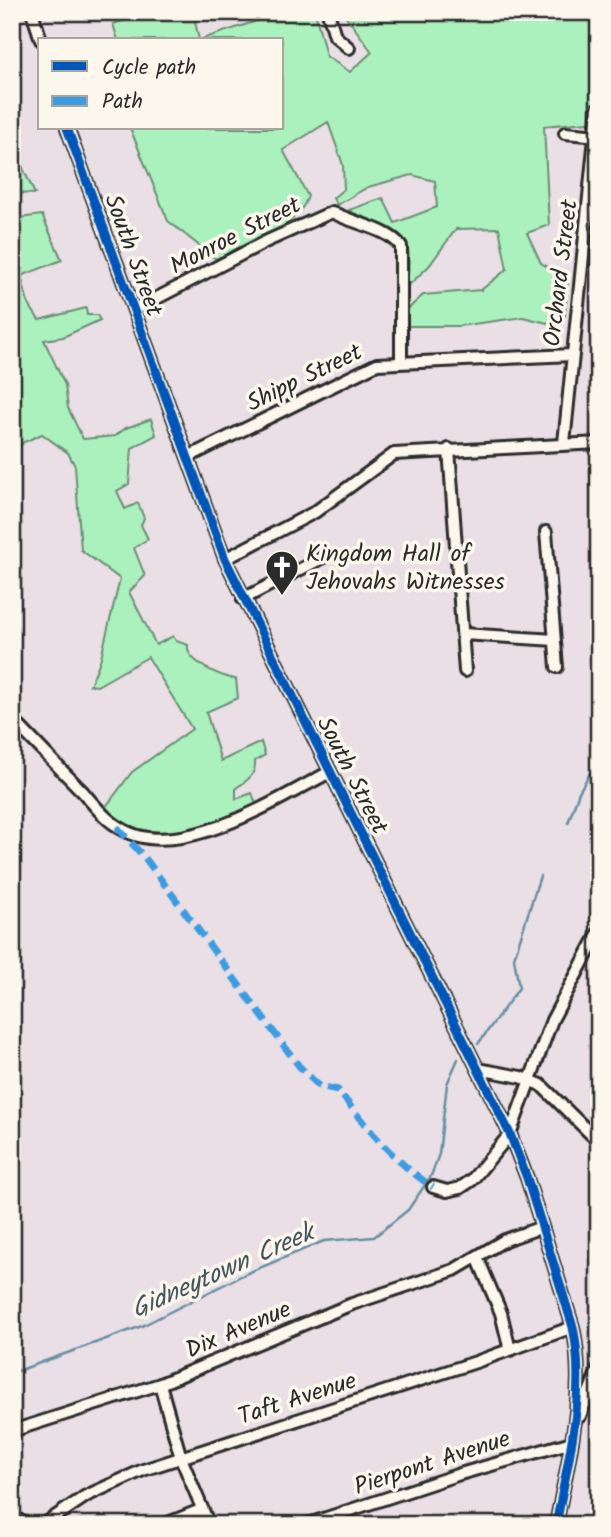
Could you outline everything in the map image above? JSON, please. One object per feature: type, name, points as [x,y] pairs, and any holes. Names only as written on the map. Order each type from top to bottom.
[{"type":"highway","points":[[12,1517],[23,1525]]},
{"type":"street","points":[[33,12],[40,38]]},
{"type":"street","points":[[328,12],[335,36],[349,48]]},
{"type":"street","name":"Orchard Street","points":[[564,443],[598,108]]},
{"type":"street","name":"South Street","points":[[68,130],[225,559],[243,600],[510,1134],[573,1327],[579,1378],[572,1442]]},
{"type":"street","points":[[565,133],[597,136]]},
{"type":"street","name":"Monroe Street","points":[[134,310],[265,242],[332,212],[355,224],[385,232],[401,246],[401,362]]},
{"type":"street","name":"Shipp Street","points":[[188,457],[371,366],[401,362],[572,355]]},
{"type":"street","points":[[225,559],[316,512],[394,454],[599,443]]},
{"type":"street","points":[[449,449],[465,671]]},
{"type":"street","points":[[546,532],[557,667]]},
{"type":"street","points":[[243,600],[322,558]]},
{"type":"street","points":[[463,634],[555,640]]},
{"type":"street","points":[[12,719],[111,822],[135,836],[146,838],[166,839],[207,831],[245,816],[330,772]]},
{"type":"street","points":[[433,1187],[447,1191],[460,1188],[472,1180],[510,1134],[552,1020],[599,932]]},
{"type":"street","points":[[478,1069],[529,1079],[541,1085],[599,1142]]},
{"type":"street","name":"Dix Avenue","points":[[12,1431],[160,1384],[352,1304],[454,1270],[478,1259],[505,1240],[542,1227]]},
{"type":"street","points":[[478,1259],[501,1313],[510,1350]]},
{"type":"street","name":"Taft Avenue","points":[[43,1525],[112,1482],[573,1327]]},
{"type":"street","points":[[556,1525],[572,1442],[599,1367]]},
{"type":"street","points":[[160,1384],[181,1458],[209,1525]]},
{"type":"street","name":"Pierpont Avenue","points":[[305,1525],[471,1470],[572,1442]]},
{"type":"street","points":[[163,1525],[201,1510]]},
{"type":"green space","points":[[128,12],[193,12],[199,38],[117,38],[113,24],[126,20]]},
{"type":"green space","points":[[284,12],[315,12],[326,56],[350,72],[372,52],[343,12],[599,12],[599,121],[544,126],[549,225],[527,233],[541,263],[568,278],[565,316],[547,323],[523,317],[459,326],[406,326],[407,310],[423,295],[481,290],[507,269],[499,228],[456,229],[429,266],[407,287],[409,257],[405,241],[392,229],[349,210],[383,198],[395,223],[437,207],[435,181],[412,175],[368,187],[337,205],[333,198],[344,189],[343,165],[328,122],[283,150],[308,196],[302,208],[282,227],[216,259],[168,221],[131,130],[284,130],[284,38],[205,38]]},
{"type":"green space","points":[[12,155],[22,166],[35,194],[12,193]]},
{"type":"green space","points":[[42,215],[62,260],[21,276],[28,303],[39,320],[86,308],[87,315],[97,315],[100,320],[63,337],[44,340],[65,385],[68,408],[83,439],[115,436],[126,428],[151,419],[156,435],[132,448],[129,484],[117,491],[125,509],[138,503],[144,518],[141,525],[148,539],[134,548],[145,576],[129,592],[156,645],[173,636],[176,641],[188,645],[192,657],[198,663],[236,679],[238,698],[206,712],[221,761],[261,742],[265,755],[255,761],[252,774],[236,788],[236,799],[252,793],[256,804],[197,827],[148,834],[122,824],[105,808],[132,772],[192,729],[148,657],[97,686],[90,685],[100,661],[120,579],[81,550],[75,466],[68,453],[42,434],[24,442],[12,453],[12,219]]},
{"type":"waterway","name":"Gidneytown Creek","points":[[568,823],[579,792],[599,758]]},
{"type":"waterway","name":"Gidneytown Creek","points":[[478,1044],[519,988],[514,958],[540,876]]},
{"type":"waterway","name":"Gidneytown Creek","points":[[12,1373],[142,1326],[245,1274],[324,1241],[374,1237],[408,1210],[431,1176],[439,1154],[447,1084],[458,1059]]},
{"type":"marked path","points":[[117,827],[145,858],[299,1066],[319,1086],[338,1090],[393,1155],[433,1187]]},
{"type":"cycle path","points":[[68,130],[225,559],[510,1134],[527,1178],[573,1327],[577,1352],[577,1402],[556,1525]]},
{"type":"place","name":"Kingdom Hall of Jehovahs Witnesses","points":[[282,597]]}]
